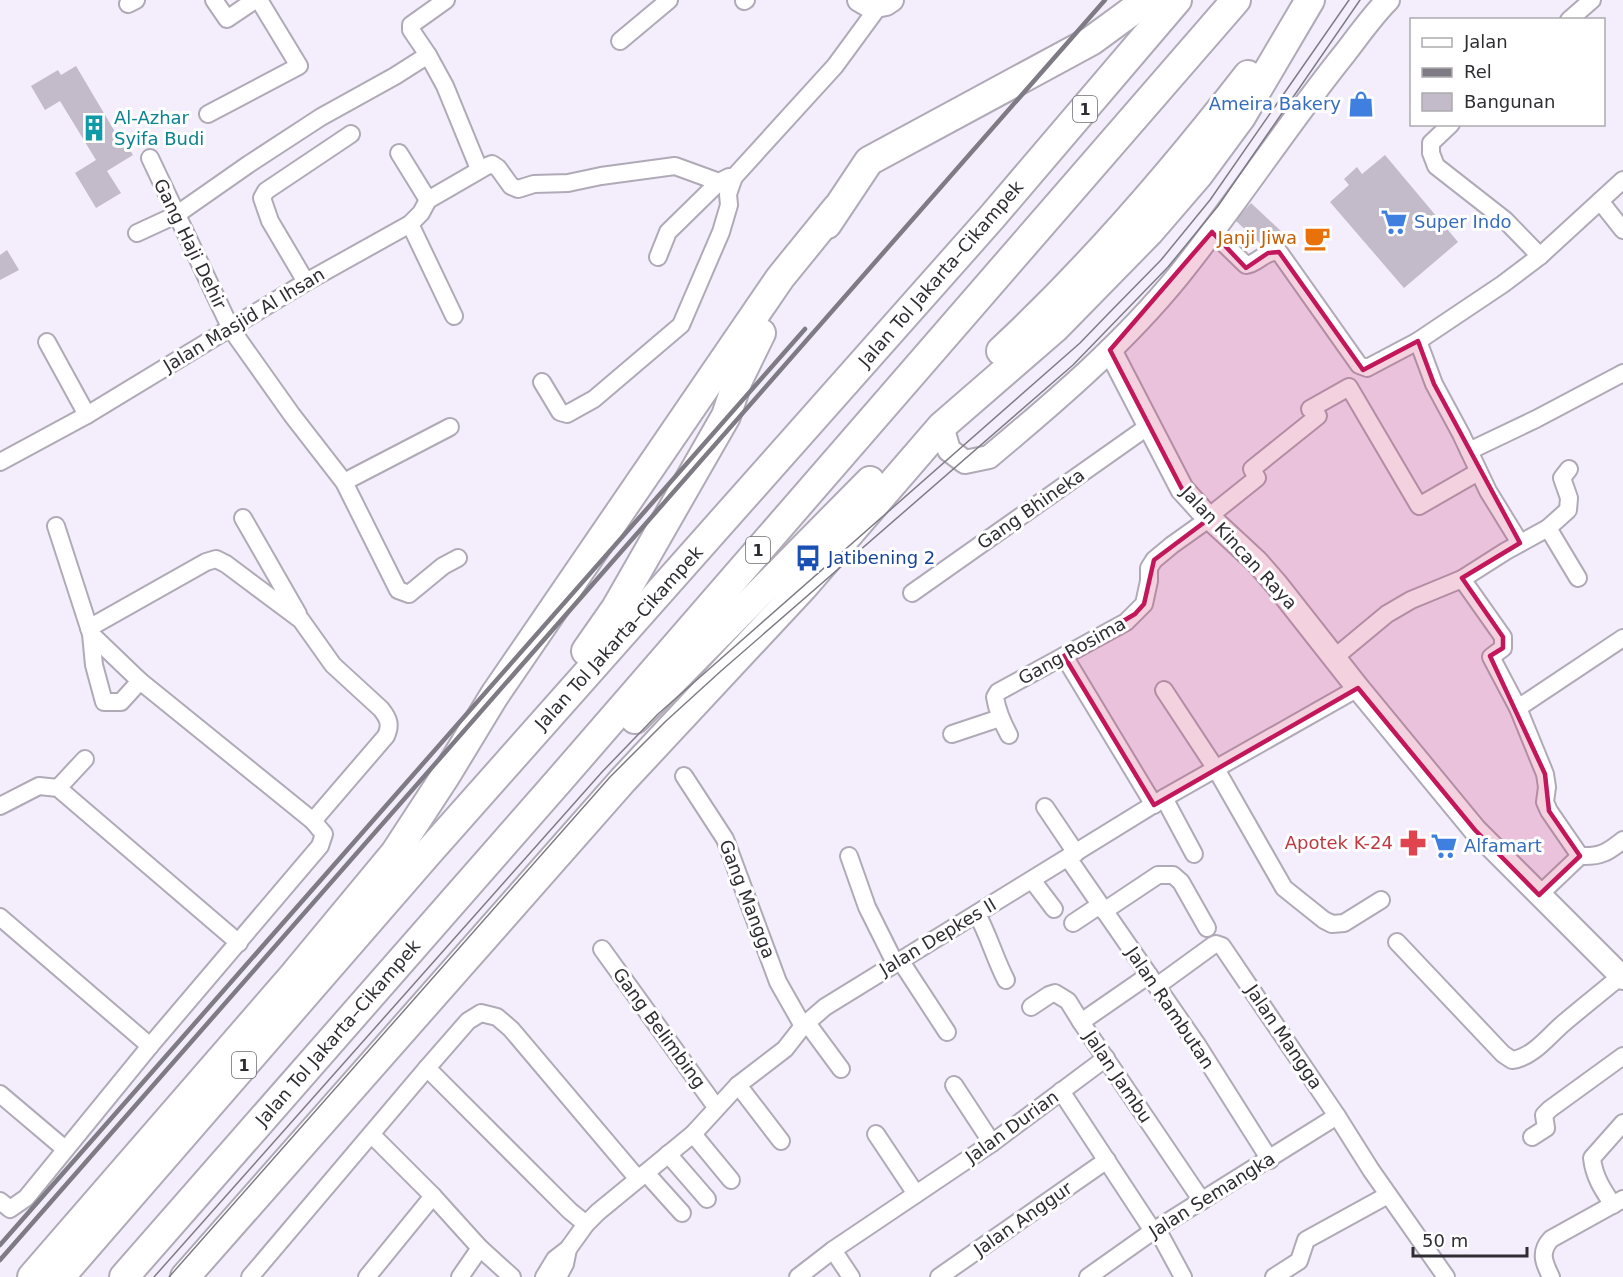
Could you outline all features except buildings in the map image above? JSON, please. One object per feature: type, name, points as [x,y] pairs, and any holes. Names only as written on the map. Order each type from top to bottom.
[{"type":"highway","points":[[428,854],[547,706],[616,608],[726,416],[738,380],[756,340],[836,208],[869,160],[1091,41],[1147,0]]},
{"type":"highway","name":"Jalan Tol Jakarta–Cikampek","points":[[60,1277],[428,854],[985,225],[1177,0]]},
{"type":"highway","name":"Jalan Tol Jakarta–Cikampek","points":[[124,1277],[1236,0]]},
{"type":"highway","points":[[280,1100],[427,937],[588,766],[940,408],[1023,330],[1133,216],[1199,138],[1308,0]]},
{"type":"highway","points":[[185,1277],[623,780],[803,587],[942,426],[1055,328],[1149,232],[1199,174],[1240,117],[1308,0]]},
{"type":"highway","points":[[32,1277],[293,976],[395,853],[507,677],[780,278],[836,208]]},
{"type":"main road","points":[[942,426],[949,450],[965,462],[989,457],[1138,324],[1212,232],[1306,101],[1388,0]]},
{"type":"main road","name":"Jalan Kincan Raya","points":[[1110,350],[1182,489],[1214,514],[1257,562],[1475,830],[1622,977]]},
{"type":"street","points":[[208,114],[299,66],[257,0],[227,19],[214,0]]},
{"type":"street","points":[[446,0],[411,25],[411,30],[445,86],[478,169],[492,164],[498,168],[511,186],[518,189],[534,184],[568,183],[675,166],[726,180]]},
{"type":"street","points":[[620,41],[669,0]]},
{"type":"street","points":[[1571,18],[1592,0]]},
{"type":"street","points":[[658,257],[668,232],[726,180],[835,66],[875,3]]},
{"type":"street","points":[[136,233],[176,215],[321,117],[428,55]]},
{"type":"street","points":[[1449,126],[1431,143],[1431,153],[1436,166],[1505,220],[1540,256]]},
{"type":"street","points":[[306,282],[270,221],[262,198],[266,191],[351,134]]},
{"type":"street","points":[[399,153],[428,200]]},
{"type":"street","name":"Gang Haji Dehir","points":[[150,158],[231,328],[292,415],[344,482],[398,590],[409,594],[443,566],[458,558]]},
{"type":"street","name":"Jalan Masjid Al Ihsan","points":[[0,462],[87,416],[306,282],[410,224],[421,213],[428,200],[478,169]]},
{"type":"street","points":[[542,382],[560,412],[567,414],[594,399],[681,325],[721,232],[729,205],[726,180]]},
{"type":"street","points":[[1212,232],[1246,265],[1250,266],[1268,253],[1279,252],[1361,367],[1367,368],[1418,341],[1503,284],[1540,256],[1623,180]]},
{"type":"street","points":[[1600,201],[1623,230]]},
{"type":"street","points":[[410,224],[454,316]]},
{"type":"street","points":[[1418,341],[1434,384],[1478,472],[1520,543]]},
{"type":"street","points":[[47,342],[87,416]]},
{"type":"street","points":[[1469,452],[1623,373]]},
{"type":"street","name":"Gang Rosima","points":[[1009,735],[1000,718],[995,697],[998,692],[1126,622],[1136,614],[1144,604],[1149,568],[1154,560],[1257,478],[1252,469],[1318,416],[1310,409],[1349,387],[1419,506],[1478,472]]},
{"type":"street","name":"Gang Bhineka","points":[[912,593],[1150,425]]},
{"type":"street","points":[[344,482],[450,427]]},
{"type":"street","points":[[1334,658],[1387,614],[1411,600],[1462,579],[1548,528],[1568,510],[1569,498],[1562,478],[1569,469]]},
{"type":"street","points":[[243,518],[301,620],[333,665],[388,718],[390,727],[386,736],[313,820]]},
{"type":"street","points":[[56,526],[90,631],[94,665],[104,702],[121,702],[140,681]]},
{"type":"street","points":[[1548,528],[1578,578]]},
{"type":"street","points":[[90,631],[206,562],[216,559],[301,620]]},
{"type":"street","points":[[1462,579],[1503,637],[1503,648],[1491,657],[1518,708],[1545,774],[1547,787],[1545,802],[1549,812],[1580,856]]},
{"type":"street","points":[[0,1201],[10,1209],[26,1198],[150,1046],[320,846],[324,834],[313,820],[140,681],[90,631]]},
{"type":"street","points":[[1518,708],[1623,638]]},
{"type":"street","points":[[1064,656],[1194,854]]},
{"type":"street","name":"Jalan Depkes II","points":[[544,1277],[555,1259],[568,1249],[586,1224],[693,1134],[738,1085],[785,1049],[805,1024],[825,1007],[1159,802],[1358,688]]},
{"type":"street","points":[[1164,690],[1216,769],[1280,883],[1293,896],[1332,924],[1344,923],[1381,900]]},
{"type":"street","points":[[952,734],[1000,718]]},
{"type":"street","points":[[58,788],[85,759]]},
{"type":"street","name":"Gang Mangga","points":[[684,776],[725,839],[778,982],[805,1024],[841,1069]]},
{"type":"street","points":[[0,806],[39,786],[58,788],[239,943]]},
{"type":"street","name":"Jalan Rambutan","points":[[1046,807],[1102,908],[1198,1046],[1270,1160]]},
{"type":"street","points":[[1539,895],[1580,856],[1606,853],[1623,840]]},
{"type":"street","points":[[849,856],[867,907],[897,962],[947,1032]]},
{"type":"street","points":[[1073,923],[1158,875],[1173,875],[1181,882],[1207,928]]},
{"type":"street","points":[[1032,880],[1054,909]]},
{"type":"street","points":[[977,914],[987,932],[1006,980]]},
{"type":"street","points":[[0,917],[150,1046]]},
{"type":"street","points":[[1397,942],[1503,1054],[1512,1060],[1520,1059],[1537,1048],[1564,1023],[1622,977]]},
{"type":"street","name":"Jalan Mangga","points":[[1153,981],[1212,946],[1216,944],[1222,946],[1388,1195],[1446,1277]]},
{"type":"street","name":"Gang Belimbing","points":[[602,949],[716,1107]]},
{"type":"street","name":"Jalan Jambu","points":[[1153,981],[1081,1022],[1202,1201]]},
{"type":"street","points":[[1031,1006],[1055,993],[1068,1000],[1081,1022]]},
{"type":"street","points":[[250,1277],[468,1021],[482,1013],[497,1017],[511,1029],[642,1176],[682,1213]]},
{"type":"street","points":[[1532,1137],[1546,1128],[1544,1115],[1550,1109],[1623,1056]]},
{"type":"street","name":"Jalan Durian","points":[[798,1277],[833,1250],[992,1143],[1106,1058]]},
{"type":"street","points":[[427,1068],[586,1224]]},
{"type":"street","points":[[738,1085],[781,1141]]},
{"type":"street","points":[[954,1085],[992,1143]]},
{"type":"street","points":[[1061,1091],[1155,1230],[1183,1277]]},
{"type":"street","points":[[0,1094],[65,1149]]},
{"type":"street","name":"Jalan Semangka","points":[[1088,1277],[1155,1230],[1337,1116]]},
{"type":"street","points":[[1551,1277],[1543,1262],[1544,1246],[1551,1239],[1618,1202],[1599,1185],[1593,1171],[1592,1158],[1623,1123]]},
{"type":"street","points":[[693,1134],[731,1180]]},
{"type":"street","points":[[876,1134],[916,1194]]},
{"type":"street","points":[[372,1136],[433,1196],[480,1248],[512,1277]]},
{"type":"street","points":[[668,1154],[707,1199]]},
{"type":"street","name":"Jalan Anggur","points":[[939,1277],[1107,1160]]},
{"type":"street","points":[[1274,1277],[1299,1260],[1306,1240],[1388,1195]]},
{"type":"street","points":[[367,1277],[433,1196]]},
{"type":"street","points":[[460,1277],[480,1248]]},
{"type":"street","name":"Jalan Depkes II","points":[[558,1277],[566,1264],[568,1249]]},
{"type":"street","points":[[833,1250],[851,1277]]},
{"type":"highlighted area","points":[[1212,232],[1246,268],[1268,253],[1279,252],[1363,370],[1418,341],[1434,384],[1520,543],[1462,578],[1503,637],[1503,648],[1490,656],[1545,774],[1549,811],[1580,856],[1539,895],[1475,830],[1358,688],[1154,805],[1064,656],[1135,614],[1144,604],[1154,560],[1210,518],[1182,489],[1110,350]]},
{"type":"tram line","points":[[154,1277],[602,772],[658,714],[1080,343],[1161,260],[1210,200],[1349,0]]},
{"type":"tram line","points":[[169,1277],[610,777],[666,721],[721,671],[1073,365],[1168,267],[1218,206],[1360,0]]},
{"type":"railway","points":[[0,1260],[1105,0]]},
{"type":"railway","points":[[0,1245],[805,329]]},
{"type":"place","name":"Ameira Bakery","points":[[1361,104]]},
{"type":"place","name":"Al-Azhar Syifa Budi","points":[[94,128]]},
{"type":"place","name":"Super Indo","points":[[1394,222]]},
{"type":"place","name":"Janji Jiwa","points":[[1317,238]]},
{"type":"place","name":"Jatibening 2","points":[[808,558]]},
{"type":"place","name":"Apotek K-24","points":[[1413,843]]},
{"type":"place","name":"Alfamart","points":[[1444,846]]}]
